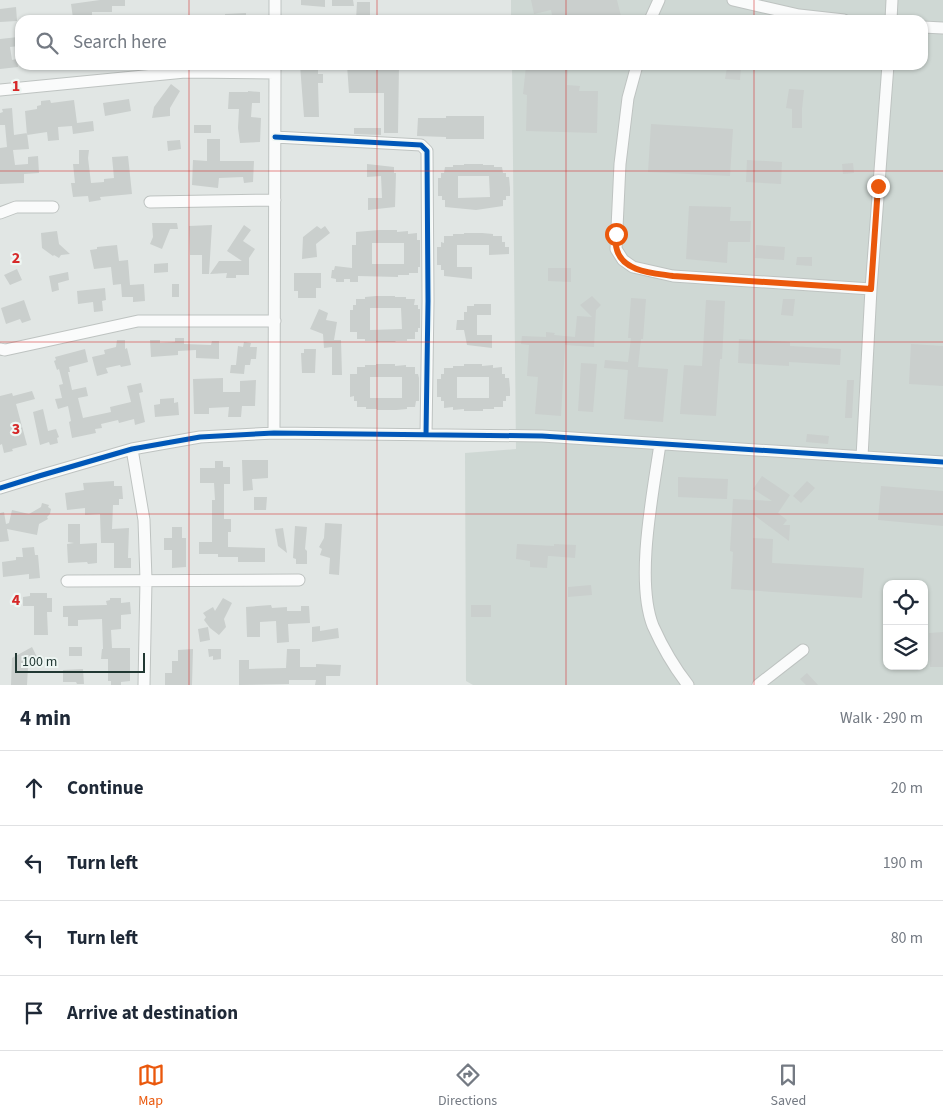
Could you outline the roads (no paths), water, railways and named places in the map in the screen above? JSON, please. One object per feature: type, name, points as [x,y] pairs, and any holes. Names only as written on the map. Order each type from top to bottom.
[{"type":"street","points":[[275,0],[275,15]]},
{"type":"street","points":[[652,15],[659,0]]},
{"type":"street","points":[[733,0],[799,15]]},
{"type":"street","points":[[891,15],[892,0]]},
{"type":"street","points":[[928,27],[943,28]]},
{"type":"street","points":[[0,90],[185,72],[245,70]]},
{"type":"street","points":[[274,432],[275,70]]},
{"type":"street","points":[[635,70],[628,98],[620,164],[616,234],[616,249],[626,264],[646,271],[673,276],[871,289]]},
{"type":"street","points":[[862,457],[871,289],[888,70]]},
{"type":"street","points":[[274,137],[422,145],[427,151],[428,301],[426,435]]},
{"type":"street","points":[[150,202],[274,200]]},
{"type":"street","points":[[0,213],[16,207],[53,207]]},
{"type":"street","points":[[0,350],[138,321],[275,321]]},
{"type":"street","points":[[0,488],[132,449],[200,437],[274,432],[542,436],[943,462]]},
{"type":"street","points":[[660,444],[650,517],[646,565],[647,600],[653,624],[671,660],[688,685]]},
{"type":"street","points":[[132,449],[144,520],[146,580],[144,685]]},
{"type":"street","points":[[67,581],[299,580]]},
{"type":"street","points":[[758,685],[803,650]]}]
